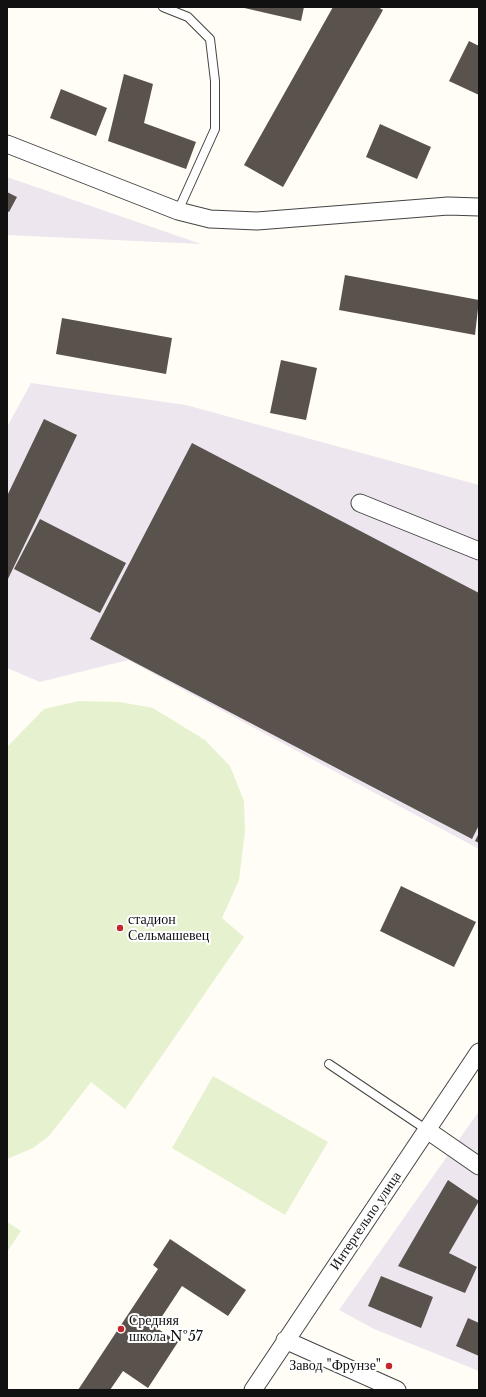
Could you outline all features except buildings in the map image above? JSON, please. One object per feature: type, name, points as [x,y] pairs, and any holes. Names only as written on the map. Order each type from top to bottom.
[{"type":"street","points":[[7,144],[178,211],[210,219],[257,221],[448,206],[479,207]]},
{"type":"street","points":[[360,502],[479,551]]},
{"type":"street","name":"Интергельпо улица","points":[[253,1390],[479,1052]]},
{"type":"street","points":[[427,1130],[479,1166]]},
{"type":"street","points":[[286,1340],[397,1390]]},
{"type":"lane","points":[[163,7],[188,18],[210,39],[215,81],[215,129],[178,211]]},
{"type":"lane","points":[[329,1064],[427,1130]]},
{"type":"shaded area","points":[[7,177],[201,244],[7,235]]},
{"type":"shaded area","points":[[31,383],[186,405],[479,485],[479,849],[128,660],[40,682],[7,668],[7,427]]},
{"type":"shaded area","points":[[479,1111],[479,1371],[374,1329],[339,1310]]},
{"type":"green space","name":"стадион Сельмашевец","points":[[79,701],[120,702],[153,708],[205,740],[230,766],[244,801],[245,832],[239,880],[222,918],[244,937],[125,1109],[91,1082],[49,1136],[33,1148],[7,1159],[7,747],[44,709]]},
{"type":"green space","points":[[213,1076],[328,1142],[285,1215],[172,1148]]},
{"type":"green space","points":[[7,1222],[21,1231],[7,1252]]},
{"type":"place","name":"стадион Сельмашевец","points":[[120,928]]},
{"type":"place","name":"Средняя школа №57","points":[[121,1329]]},
{"type":"place","name":"Завод \"Фрунзе\"","points":[[389,1366]]}]
